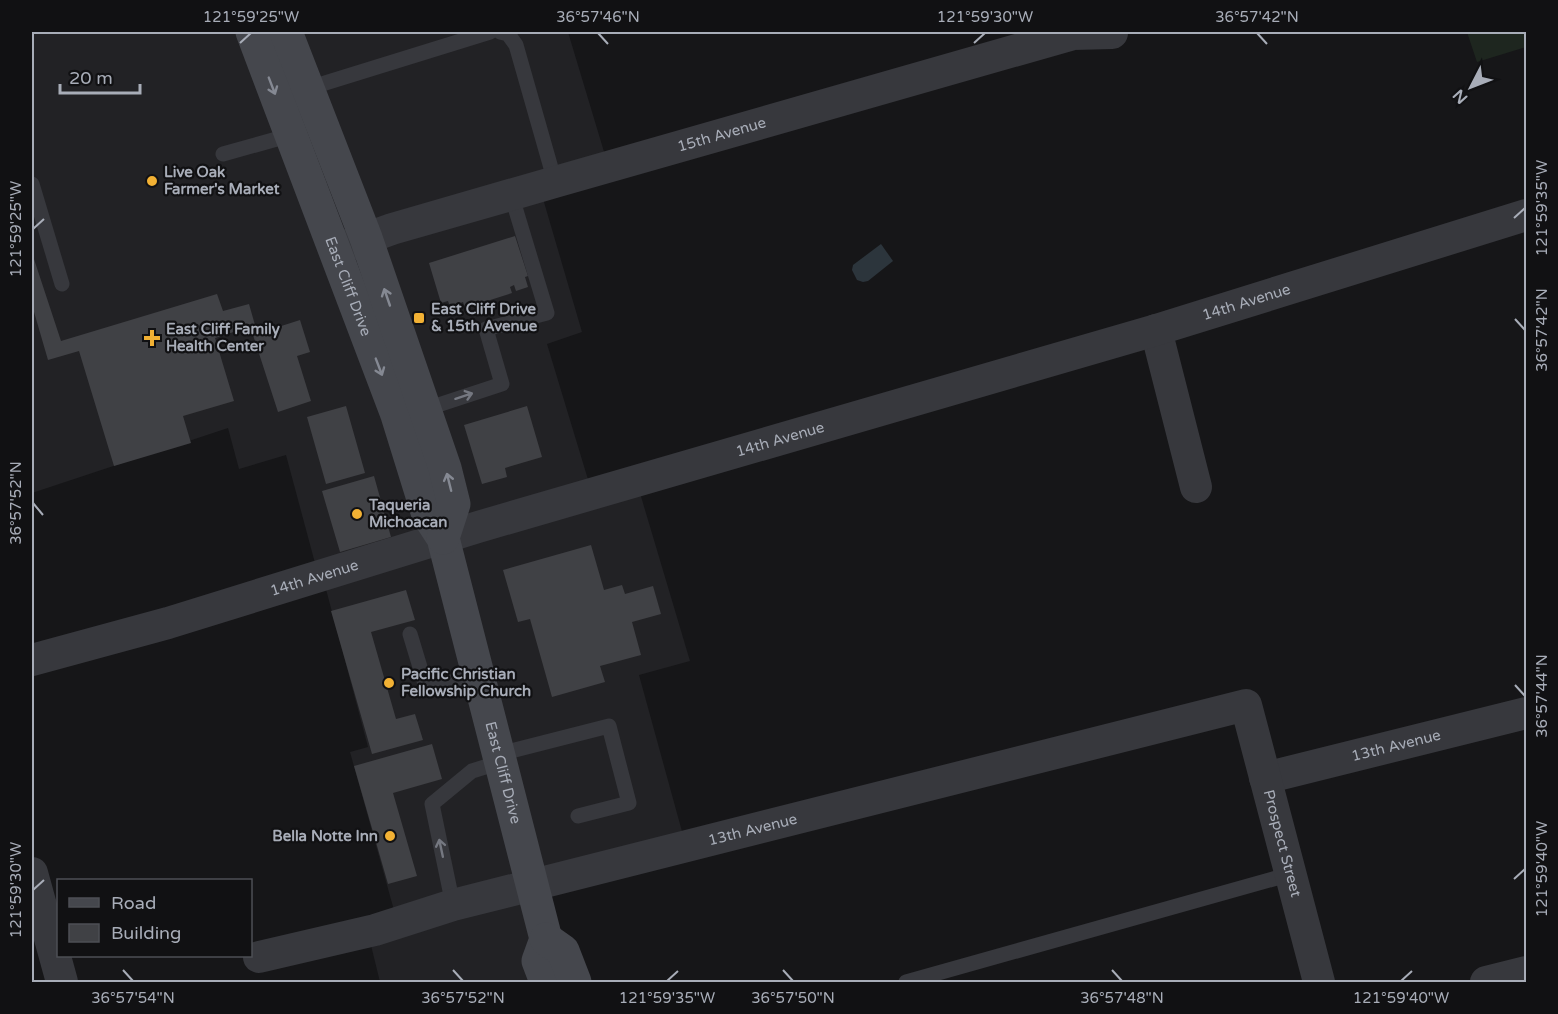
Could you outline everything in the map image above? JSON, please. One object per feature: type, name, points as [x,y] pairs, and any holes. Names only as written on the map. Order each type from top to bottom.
[{"type":"main road","name":"East Cliff Drive","points":[[252,32],[397,415],[428,515],[443,538],[546,939],[538,961],[546,982]]},
{"type":"main road","name":"East Cliff Drive","points":[[286,32],[366,238],[426,409],[454,504],[443,538]]},
{"type":"main road","points":[[546,939],[563,951],[575,982]]},
{"type":"street","name":"15th Avenue","points":[[334,250],[366,238],[512,194],[1073,34],[1112,33]]},
{"type":"street","name":"14th Avenue","points":[[32,660],[168,623],[443,538],[1156,330],[1527,215]]},
{"type":"street","points":[[1156,330],[1196,487]]},
{"type":"street","name":"Prospect Street","points":[[1246,705],[1319,982]]},
{"type":"street","name":"13th Avenue","points":[[259,957],[375,930],[453,906],[1246,705]]},
{"type":"street","name":"13th Avenue","points":[[1265,778],[1527,713]]},
{"type":"street","points":[[32,873],[62,982]]},
{"type":"street","points":[[1486,982],[1527,972]]},
{"type":"lane","points":[[309,88],[490,32]]},
{"type":"lane","points":[[500,32],[508,34],[516,45],[555,182]]},
{"type":"lane","points":[[223,154],[291,135]]},
{"type":"lane","points":[[32,184],[62,284]]},
{"type":"lane","points":[[426,409],[502,384],[486,328],[547,314],[512,194]]},
{"type":"lane","points":[[410,634],[426,687],[479,676]]},
{"type":"lane","points":[[453,906],[432,804],[472,771],[500,758],[609,726],[629,803],[578,816]]},
{"type":"lane","points":[[906,982],[1290,874]]},
{"type":"shaded area","points":[[32,32],[568,32],[608,165],[539,185],[582,332],[547,344],[593,496],[637,483],[690,661],[639,675],[686,846],[536,885],[564,982],[380,982],[367,929],[397,921],[350,752],[368,747],[323,578],[319,578],[286,455],[239,469],[228,428],[32,493]]},
{"type":"shaded area","points":[[1467,32],[1526,32],[1526,47],[1477,62]]},
{"type":"shaded area","points":[[881,244],[893,261],[868,281],[857,280],[852,270],[853,265]]},
{"type":"building","points":[[515,236],[528,276],[525,277],[528,287],[516,291],[514,285],[510,287],[512,293],[465,308],[463,302],[450,307],[448,301],[441,303],[429,263]]},
{"type":"building","points":[[32,253],[61,341],[217,294],[223,311],[249,304],[255,325],[215,338],[234,401],[183,416],[191,443],[114,466],[79,351],[48,360],[32,305]]},
{"type":"building","points":[[300,320],[310,352],[297,356],[311,401],[278,412],[253,335]]},
{"type":"building","points":[[346,406],[365,473],[326,484],[307,417]]},
{"type":"building","points":[[527,406],[542,457],[505,468],[507,477],[482,484],[464,425]]},
{"type":"building","name":"Taqueria Michoacan","points":[[374,476],[391,537],[340,552],[322,491]]},
{"type":"building","points":[[591,545],[604,590],[622,585],[625,594],[653,586],[661,614],[632,622],[641,655],[600,666],[605,682],[552,697],[530,619],[518,622],[503,570]]},
{"type":"building","points":[[406,590],[415,620],[371,632],[396,719],[415,714],[423,740],[372,754],[331,611]]},
{"type":"building","name":"Bella Notte Inn","points":[[432,744],[442,779],[393,793],[417,876],[388,884],[354,766]]},
{"type":"place","name":"Live Oak Farmer's Market","points":[[152,181]]},
{"type":"place","name":"East Cliff Drive & 15th Avenue","points":[[419,318]]},
{"type":"place","name":"East Cliff Family Health Center","points":[[152,338]]},
{"type":"place","name":"Taqueria Michoacan","points":[[357,514]]},
{"type":"place","name":"Pacific Christian Fellowship Church","points":[[389,683]]},
{"type":"place","name":"Bella Notte Inn","points":[[390,836]]}]
